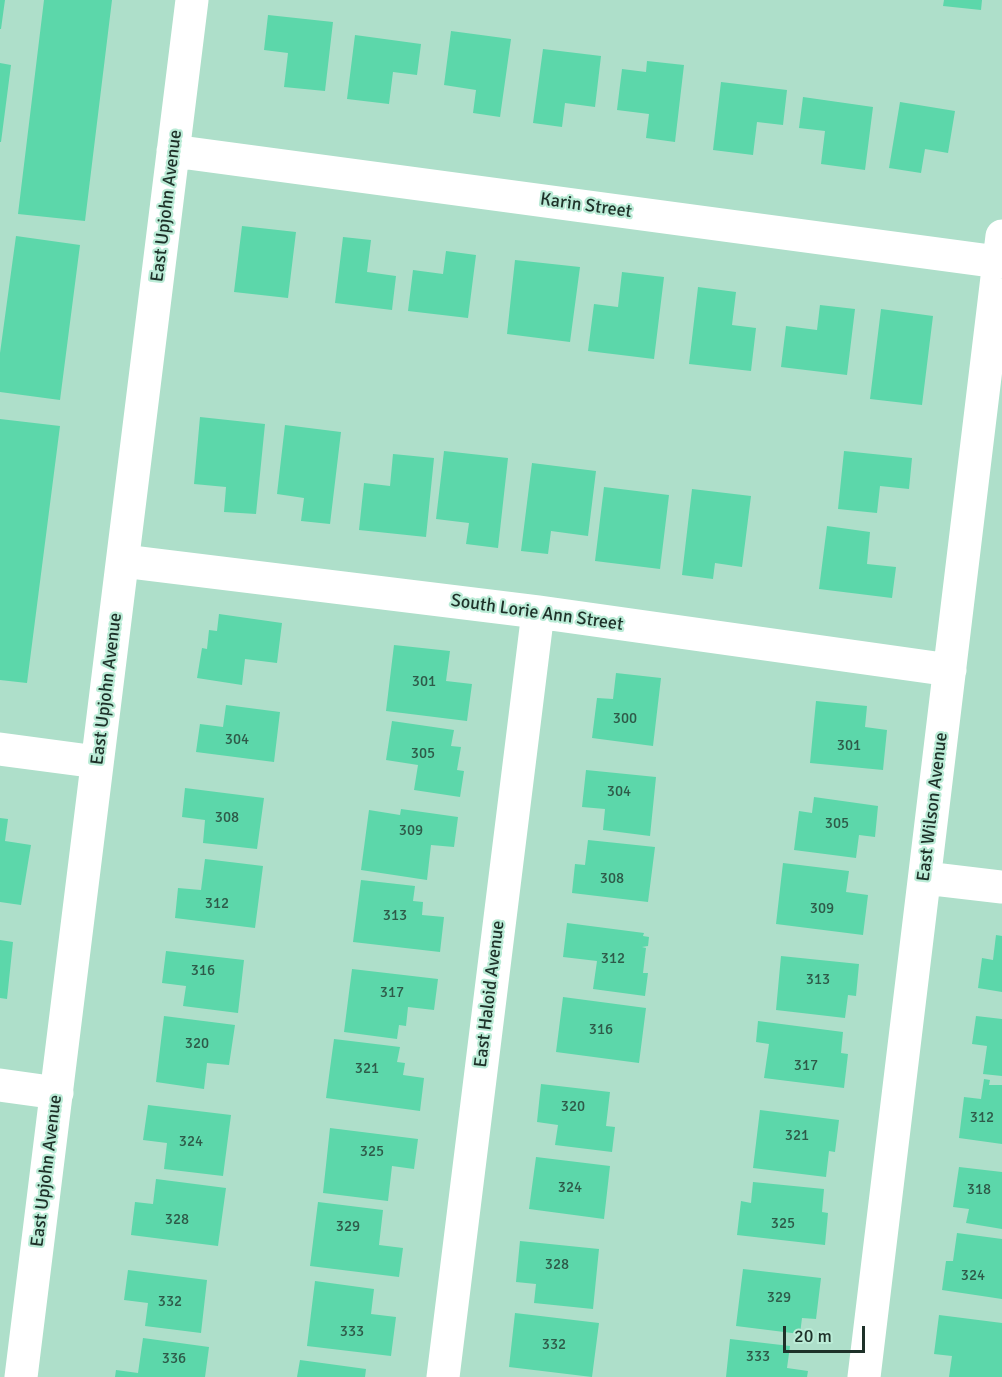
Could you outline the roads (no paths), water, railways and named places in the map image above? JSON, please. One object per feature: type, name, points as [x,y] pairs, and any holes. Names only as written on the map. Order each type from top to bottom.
[{"type":"street","name":"East Upjohn Avenue","points":[[21,1377],[192,0]]},
{"type":"street","name":"Karin Street","points":[[173,151],[1000,249]]},
{"type":"street","name":"East Wilson Avenue","points":[[864,1377],[950,670],[989,464],[1000,249]]},
{"type":"street","name":"South Lorie Ann Street","points":[[123,561],[538,612],[950,670]]},
{"type":"street","name":"East Haloid Avenue","points":[[443,1377],[538,612]]},
{"type":"street","points":[[0,749],[98,762]]},
{"type":"street","points":[[925,878],[1002,887]]},
{"type":"street","points":[[0,1085],[57,1093]]}]
